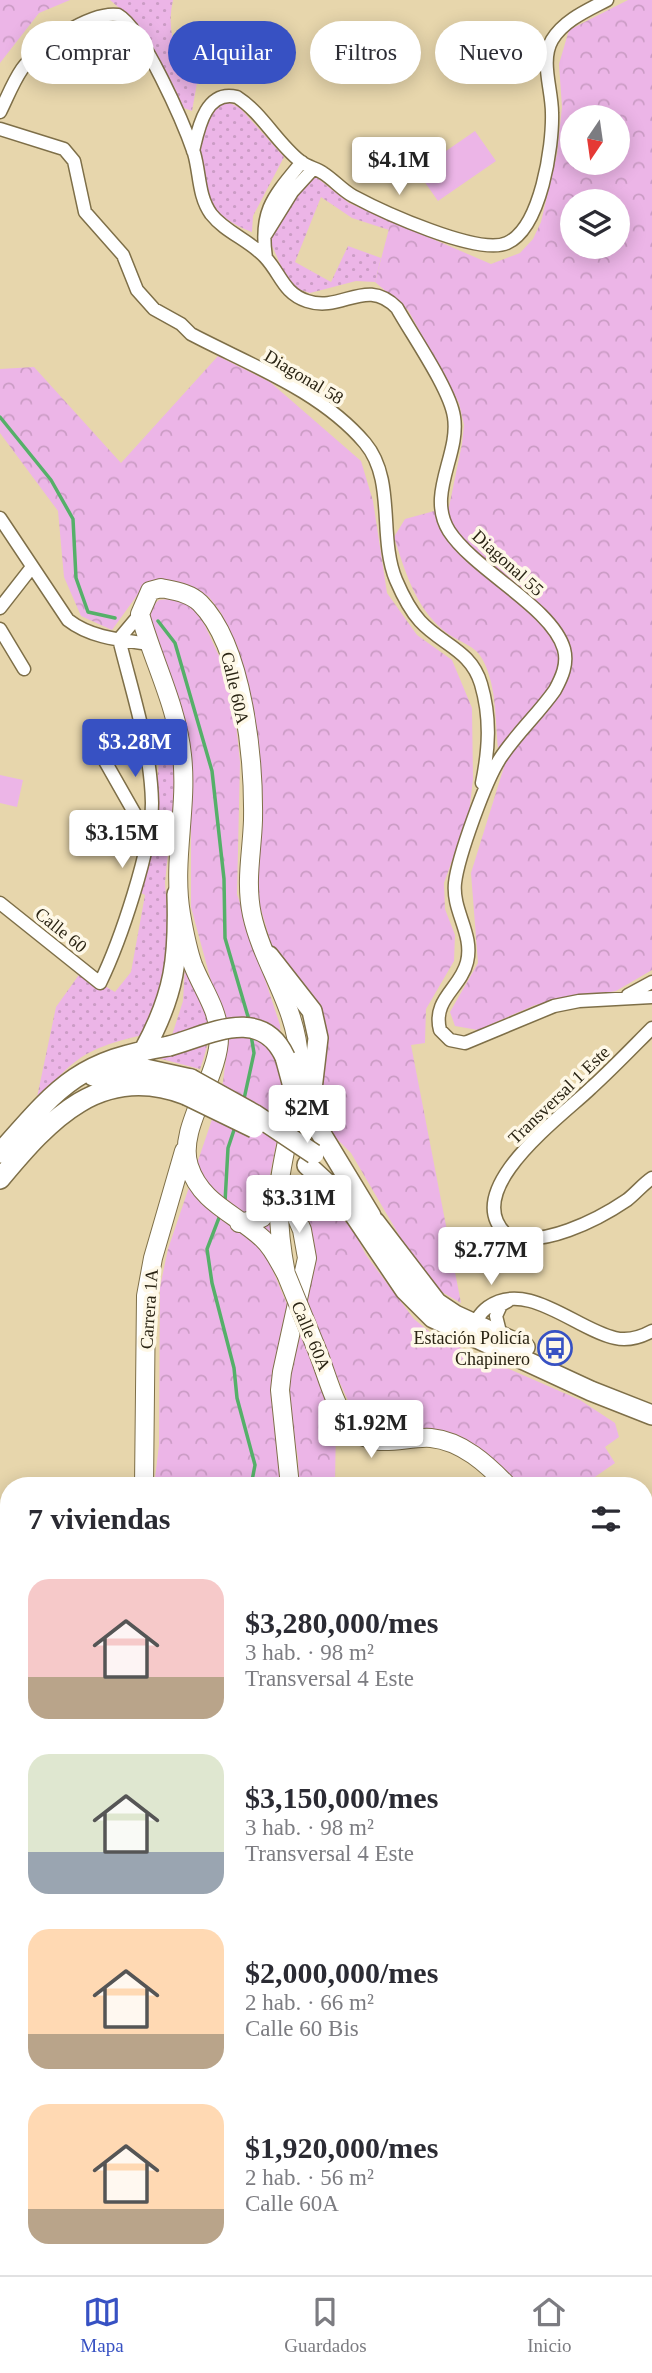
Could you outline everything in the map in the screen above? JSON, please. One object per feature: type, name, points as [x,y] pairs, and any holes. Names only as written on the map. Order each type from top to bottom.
[{"type":"main road","points":[[144,1049],[163,1013],[176,970],[179,948],[177,894]]},
{"type":"main road","points":[[268,956],[312,1011],[318,1038],[312,1098],[314,1122],[371,1216],[428,1293],[455,1315],[652,1404]]},
{"type":"main road","points":[[0,1153],[72,1078],[91,1067],[144,1049],[169,1046],[212,1030],[237,1026],[264,1035],[285,1057],[290,1072],[293,1105]]},
{"type":"main road","points":[[50,1099],[81,1080],[115,1070],[161,1070],[189,1087],[254,1114],[310,1159],[371,1216]]},
{"type":"main road","points":[[0,1179],[46,1125],[69,1107],[99,1093],[127,1086],[189,1087]]},
{"type":"main road","points":[[310,1159],[343,1198],[420,1307],[433,1318],[479,1325],[652,1415]]},
{"type":"street","points":[[193,152],[203,117],[214,101],[224,97],[237,97],[307,166],[323,173],[354,197],[450,236],[484,246],[510,242],[525,228],[536,207],[552,116],[546,55],[553,39],[569,21],[607,0]]},
{"type":"street","points":[[0,112],[14,82],[32,57],[76,28],[110,14],[126,19],[171,100],[193,152],[204,202],[209,211],[266,258]]},
{"type":"street","points":[[171,100],[185,114],[203,117]]},
{"type":"street","name":"Diagonal 58","points":[[0,129],[49,142],[64,149],[74,161],[85,212],[123,255],[137,290],[155,309],[181,324],[191,334],[268,373],[327,408],[346,423],[373,454],[381,480],[387,551],[404,597],[419,621],[465,654],[481,685],[489,739],[476,818]]},
{"type":"street","points":[[266,258],[265,234],[307,166]]},
{"type":"street","name":"Diagonal 55","points":[[266,258],[286,289],[309,302],[333,303],[372,293],[397,308],[454,414],[453,439],[441,497],[446,526],[464,549],[553,628],[565,651],[562,676],[555,690],[496,765],[476,818]]},
{"type":"street","points":[[0,518],[68,620],[78,628],[150,644]]},
{"type":"street","points":[[0,608],[32,567]]},
{"type":"street","name":"Calle 60A","points":[[286,1274],[279,1228],[279,1186],[299,1063],[296,1030],[253,918],[249,897],[247,863],[253,799],[245,726],[226,644],[213,619],[199,601],[185,593],[154,589],[145,599],[140,614],[173,712],[182,757],[177,894],[186,940],[215,1013],[219,1036],[209,1084],[188,1138],[189,1167],[212,1201],[263,1238],[286,1274],[347,1421],[359,1433],[378,1442],[417,1438],[446,1441],[472,1454],[498,1477]]},
{"type":"street","points":[[119,639],[140,614]]},
{"type":"street","points":[[0,629],[24,669]]},
{"type":"street","points":[[119,639],[147,757],[152,804],[147,835]]},
{"type":"street","points":[[93,740],[147,835]]},
{"type":"street","points":[[476,818],[455,883],[455,899],[467,937],[467,963],[443,1000],[438,1017],[440,1030],[450,1040],[466,1043],[554,1006],[652,997]]},
{"type":"street","name":"Calle 60","points":[[0,903],[100,983],[133,892],[147,835]]},
{"type":"street","points":[[621,998],[652,982]]},
{"type":"street","name":"Transversal 1 Este","points":[[652,1028],[514,1162],[496,1191],[493,1211],[506,1234],[522,1240],[538,1240],[612,1209],[652,1178]]},
{"type":"street","name":"Carrera 1A","points":[[144,1477],[146,1297],[153,1258],[188,1138]]},
{"type":"street","points":[[239,1223],[262,1218],[272,1205],[279,1186]]},
{"type":"street","points":[[279,1186],[302,1230],[307,1258],[282,1372],[282,1411],[289,1477]]},
{"type":"street","points":[[502,1336],[496,1316],[501,1305],[511,1300]]},
{"type":"street","points":[[479,1325],[497,1302],[511,1300],[557,1312],[614,1338],[625,1339],[649,1333]]},
{"type":"green space","points":[[0,0],[70,0],[39,13],[33,21],[21,21],[21,36],[0,63]]},
{"type":"green space","points":[[110,0],[173,0],[171,21],[168,21],[168,77],[154,56],[154,21],[130,21]]},
{"type":"green space","points":[[628,0],[652,0],[652,970],[616,991],[535,1005],[478,1030],[455,1026],[450,1012],[478,963],[471,873],[508,754],[498,748],[492,687],[485,664],[476,650],[443,630],[425,610],[412,587],[394,537],[405,519],[449,507],[464,425],[459,403],[408,310],[375,282],[391,221],[491,264],[520,253],[533,239],[541,222],[557,154],[560,126],[560,175],[630,175],[630,105],[562,105],[559,64],[569,30]]},
{"type":"green space","points":[[172,84],[197,84],[192,111],[184,108]]},
{"type":"green space","points":[[228,102],[240,108],[284,157],[253,216],[252,232],[232,222],[217,210],[207,196],[202,181],[201,145],[211,106]]},
{"type":"green space","points":[[475,131],[496,161],[438,201],[417,171]]},
{"type":"green space","points":[[312,174],[349,203],[391,221],[389,230],[352,218],[321,197],[295,262],[331,282],[348,246],[381,258],[375,282],[356,281],[310,293],[295,288],[285,275],[270,241],[271,229]]},
{"type":"green space","points":[[218,356],[270,382],[361,461],[373,501],[387,593],[417,635],[452,660],[472,708],[473,779],[469,813],[444,883],[445,909],[455,935],[454,961],[426,1009],[425,1043],[411,1045],[461,1303],[440,1291],[406,1247],[351,1153],[327,1129],[321,1110],[323,1026],[274,954],[255,889],[263,799],[252,716],[238,648],[221,613],[209,597],[187,586],[155,583],[138,594],[112,630],[81,616],[64,577],[58,511],[0,433],[0,369],[34,367],[121,463]]},
{"type":"green space","points":[[159,600],[184,601],[200,615],[226,671],[235,714],[240,762],[237,894],[280,1025],[284,1105],[269,1180],[273,1271],[289,1309],[274,1376],[280,1477],[155,1477],[159,1445],[160,1287],[168,1249],[222,1090],[229,1034],[225,1012],[211,981],[191,907],[191,759],[150,621],[151,607]]},
{"type":"green space","points":[[168,730],[176,778],[165,882],[170,956],[146,1034],[109,1044],[84,1056],[62,1074],[36,1102],[56,1007],[81,972],[115,992],[131,972],[145,895],[139,892],[154,828],[161,731]]},
{"type":"green space","points":[[0,775],[23,780],[17,807],[0,803]]},
{"type":"green space","points":[[185,965],[204,1004],[209,1026],[200,1069],[142,1054],[166,1054],[183,1001]]},
{"type":"green space","points":[[288,1180],[311,1190],[352,1228],[366,1255],[414,1319],[436,1337],[580,1400],[615,1423],[619,1437],[605,1447],[615,1463],[595,1477],[511,1477],[484,1452],[369,1430],[356,1418],[304,1305],[311,1274]]},
{"type":"green space","points":[[299,1330],[315,1363],[336,1421],[335,1477],[299,1477],[298,1458],[286,1394]]},
{"type":"waterway","points":[[0,417],[51,480],[73,519],[76,578],[88,612],[115,618]]},
{"type":"waterway","points":[[158,621],[175,643],[212,771],[224,879],[225,938],[249,1020]]},
{"type":"waterway","points":[[244,1099],[254,1053],[251,1035]]},
{"type":"waterway","points":[[225,1202],[228,1148],[235,1127]]},
{"type":"waterway","points":[[220,1215],[207,1249],[212,1283],[234,1368],[237,1398],[255,1465],[253,1477]]},
{"type":"place","name":"Estación Policía Chapinero","points":[[555,1348]]}]
